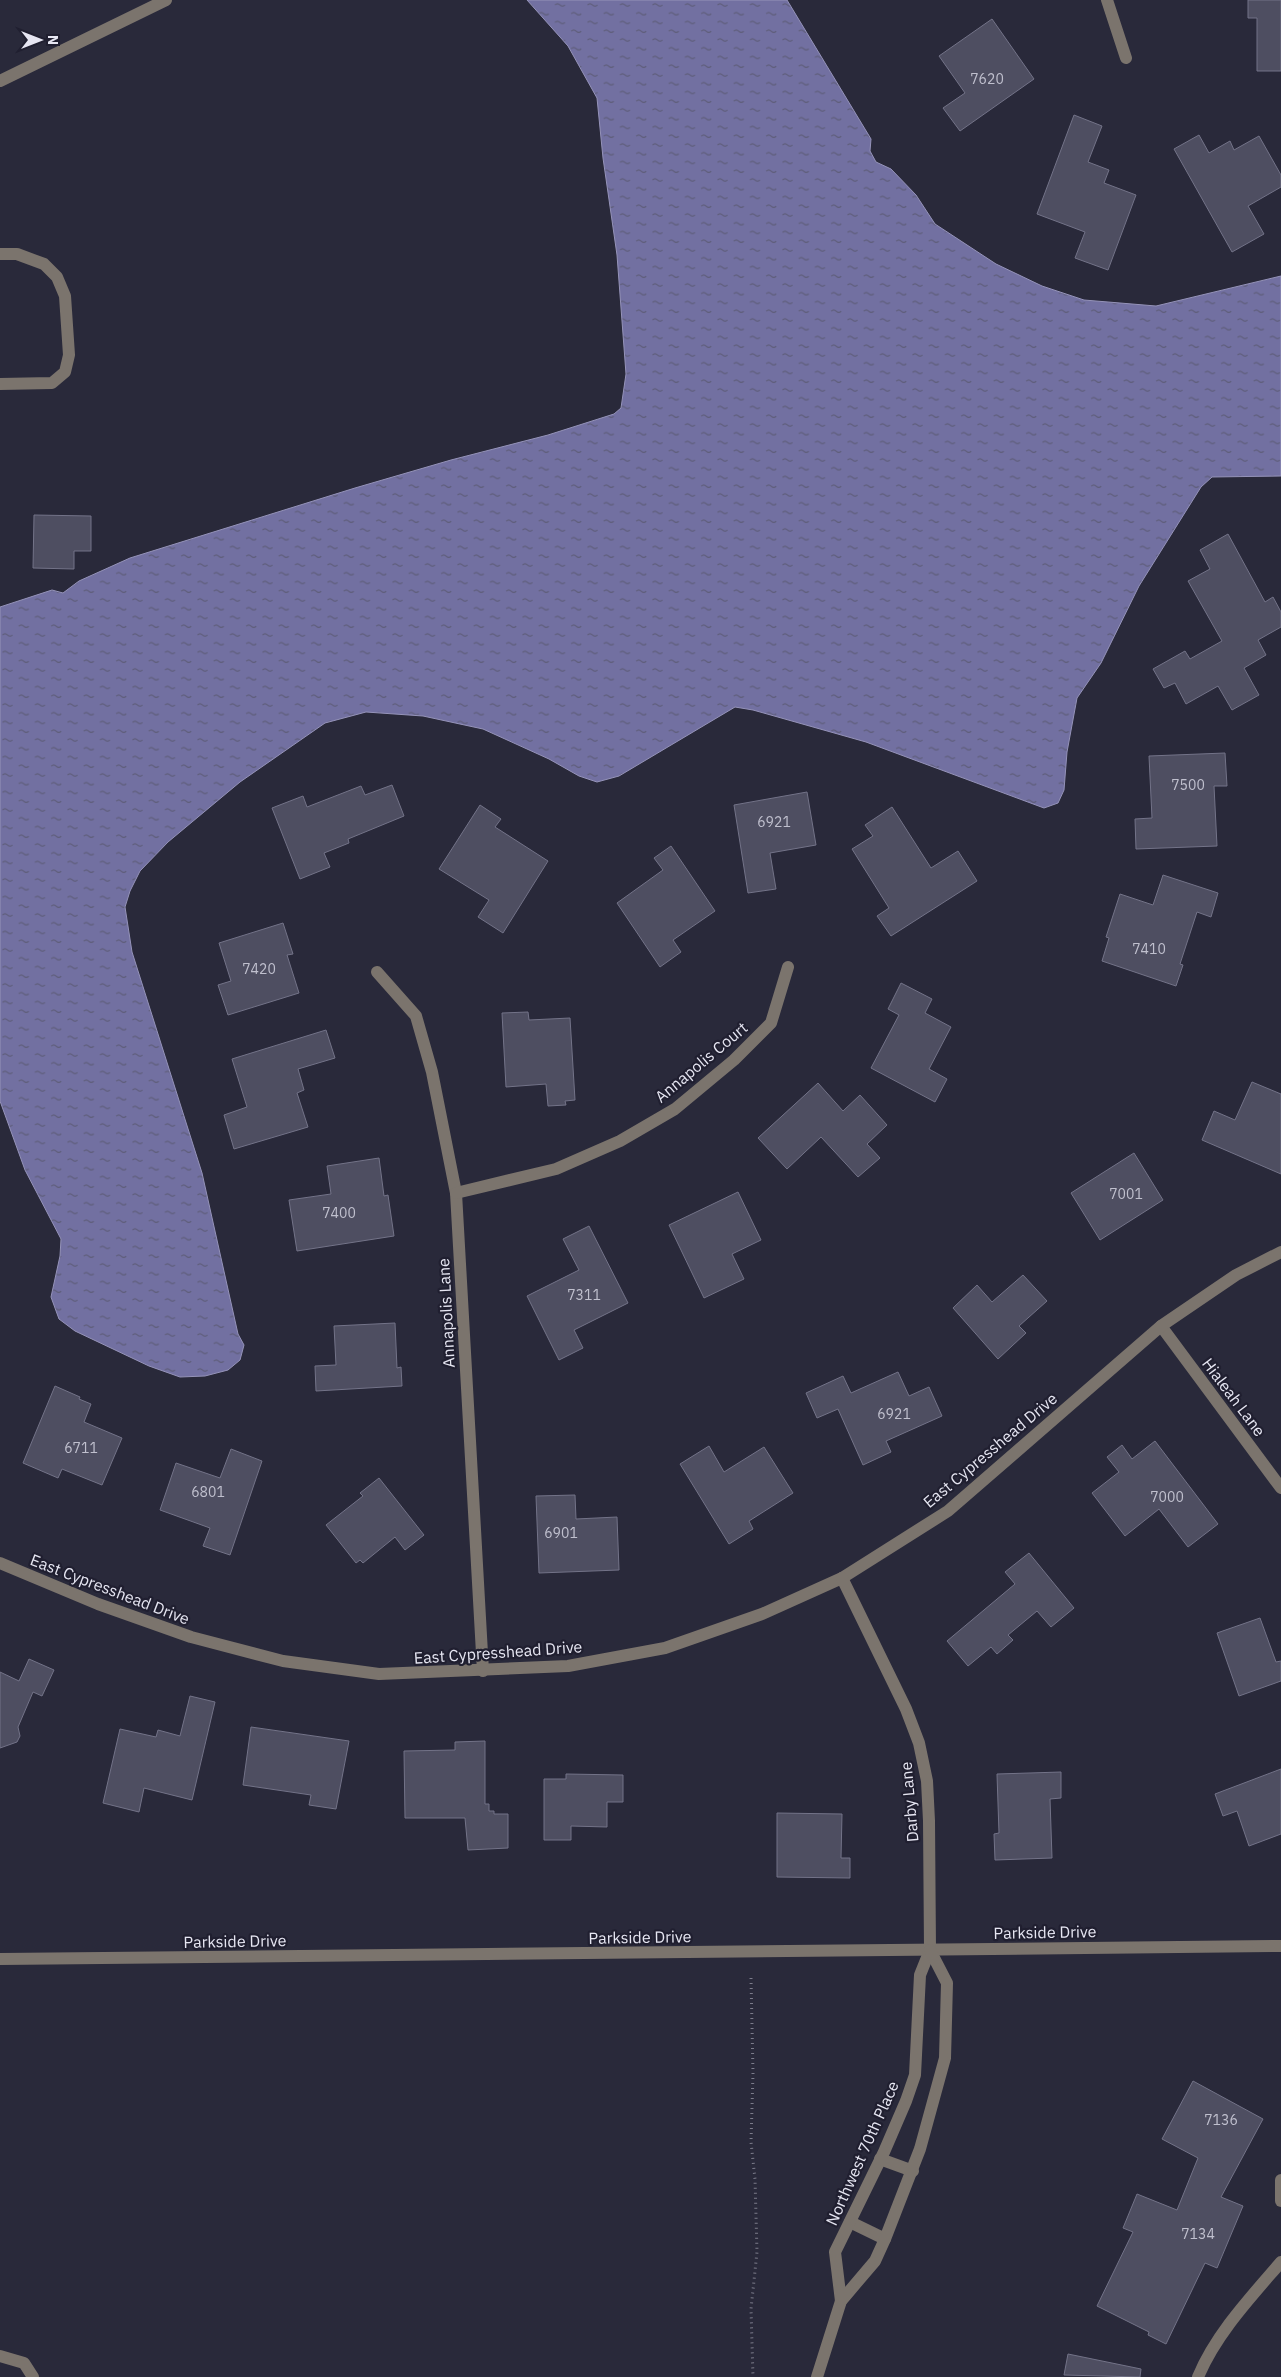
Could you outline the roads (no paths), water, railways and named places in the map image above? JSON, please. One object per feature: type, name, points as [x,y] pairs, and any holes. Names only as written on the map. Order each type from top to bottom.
[{"type":"street","points":[[0,81],[166,0]]},
{"type":"street","points":[[1106,0],[1126,58]]},
{"type":"street","points":[[0,254],[17,254],[44,264],[57,278],[66,296],[69,355],[65,372],[52,383],[0,384]]},
{"type":"street","name":"Annapolis Court","points":[[456,1193],[556,1169],[620,1141],[675,1109],[734,1060],[771,1023],[788,968]]},
{"type":"street","name":"Annapolis Lane","points":[[377,972],[416,1016],[432,1072],[456,1193],[483,1671]]},
{"type":"street","name":"East Cypresshead Drive","points":[[0,1563],[98,1604],[191,1637],[283,1661],[379,1674],[568,1666],[665,1648],[762,1614],[842,1578],[948,1511],[1161,1326],[1236,1275],[1281,1252]]},
{"type":"street","name":"Hialeah Lane","points":[[1161,1326],[1281,1488]]},
{"type":"street","name":"Darby Lane","points":[[842,1578],[906,1709],[919,1742],[926,1780],[929,1821],[930,1950]]},
{"type":"street","name":"Parkside Drive","points":[[0,1959],[1281,1946]]},
{"type":"street","name":"Northwest 70th Place","points":[[817,2377],[840,2301],[835,2252],[880,2159],[906,2101],[915,2075],[920,1975],[930,1950]]},
{"type":"street","name":"Northwest 70th Place","points":[[840,2301],[875,2261],[886,2239],[913,2171],[945,2058],[948,1983],[930,1950]]},
{"type":"street","points":[[880,2159],[913,2171]]},
{"type":"street","points":[[1281,2180],[1281,2201]]},
{"type":"street","points":[[850,2222],[886,2239]]},
{"type":"street","points":[[1198,2377],[1208,2354],[1281,2262]]},
{"type":"street","points":[[0,2356],[24,2363],[33,2377]]},
{"type":"water","points":[[527,0],[787,0],[871,139],[870,151],[876,162],[891,169],[916,195],[935,224],[996,264],[1042,286],[1084,300],[1156,306],[1281,276],[1281,476],[1212,477],[1201,487],[1139,586],[1101,663],[1077,698],[1067,752],[1064,790],[1058,803],[1044,808],[866,742],[753,710],[735,707],[619,776],[597,782],[579,776],[549,759],[483,729],[423,716],[366,712],[325,723],[240,782],[168,842],[140,871],[130,891],[125,907],[132,952],[202,1173],[238,1334],[244,1345],[240,1360],[228,1370],[205,1376],[180,1377],[149,1366],[75,1331],[59,1319],[51,1297],[60,1256],[61,1239],[25,1170],[0,1101],[0,607],[52,590],[63,593],[79,581],[130,558],[355,488],[451,460],[548,435],[614,414],[621,408],[626,374],[617,255],[603,158],[597,98],[568,46]]}]
